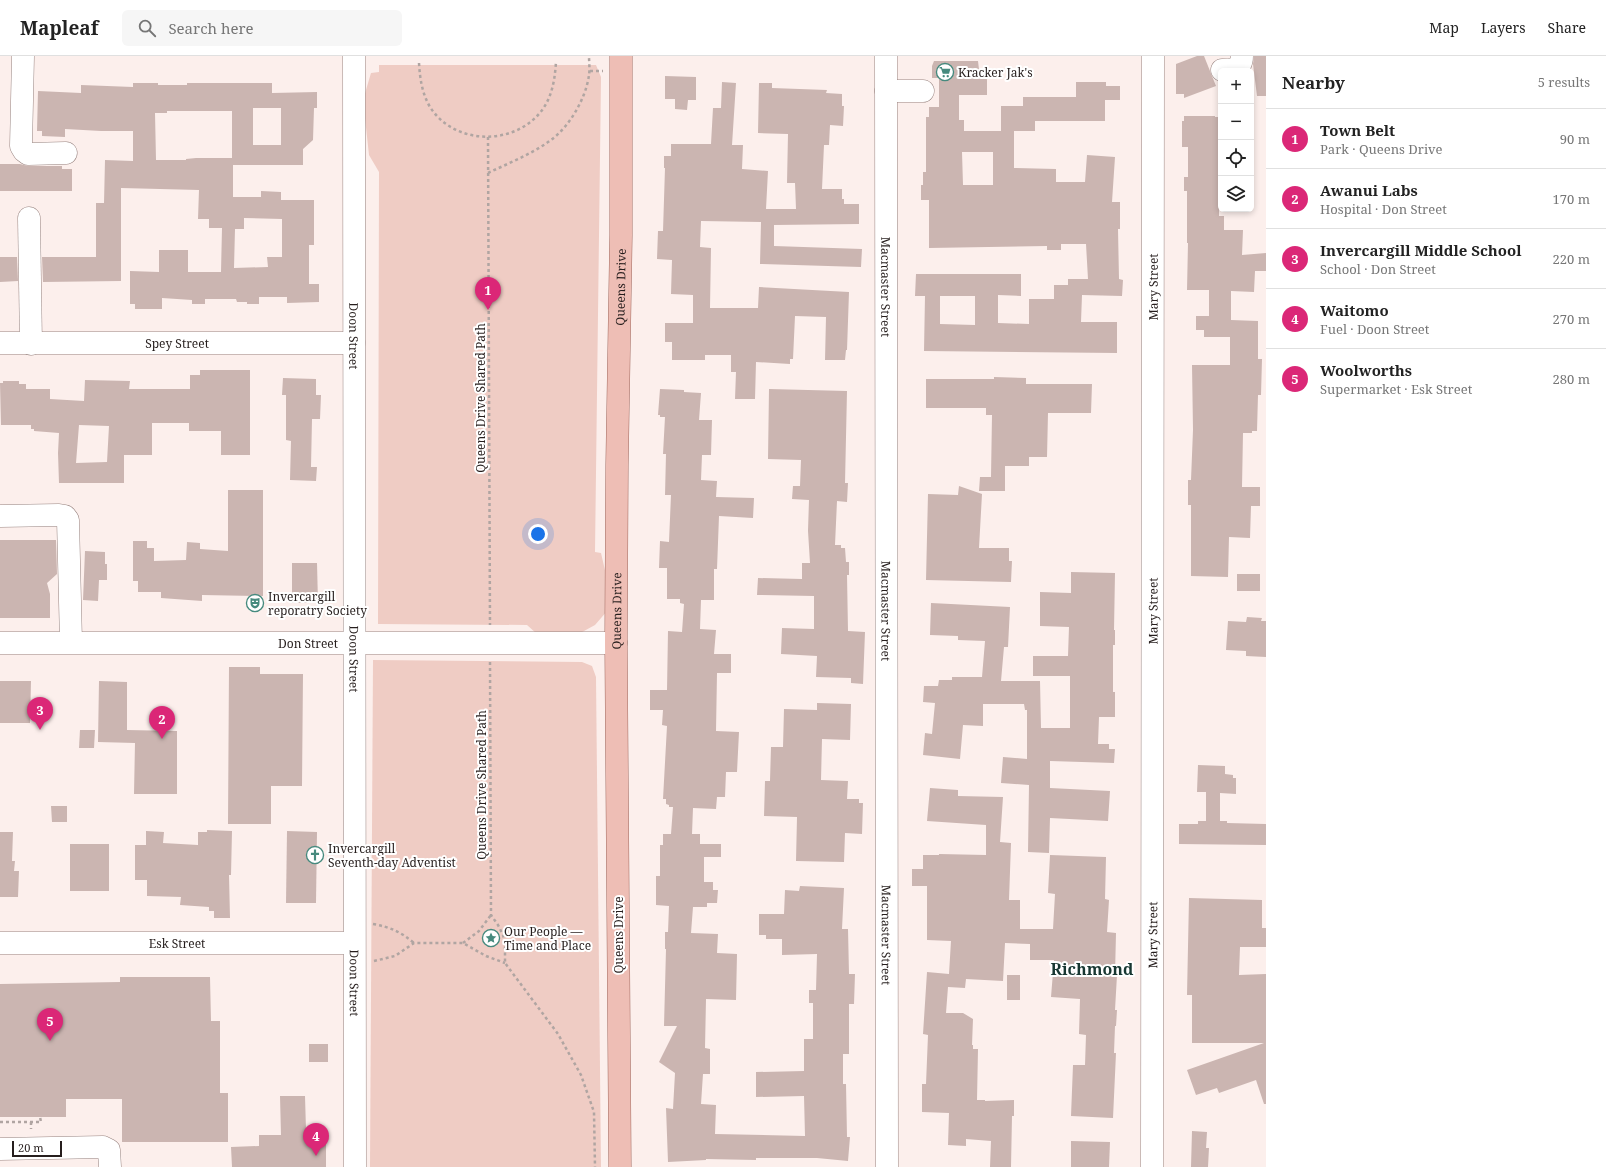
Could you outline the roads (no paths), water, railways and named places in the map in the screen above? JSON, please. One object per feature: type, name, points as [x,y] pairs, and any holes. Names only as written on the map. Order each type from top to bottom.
[{"type":"main road","name":"Queens Drive","points":[[620,1167],[616,643],[617,457],[621,235],[621,56]]},
{"type":"street","points":[[23,56],[21,146],[28,154],[66,153]]},
{"type":"street","name":"Doon Street","points":[[354,56],[354,1167]]},
{"type":"street","name":"Macmaster Street","points":[[886,56],[887,1167]]},
{"type":"street","name":"Mary Street","points":[[1152,1167],[1153,56]]},
{"type":"street","points":[[1238,68],[1242,61],[1242,56]]},
{"type":"street","points":[[886,91],[923,91]]},
{"type":"street","points":[[29,218],[31,344]]},
{"type":"street","name":"Spey Street","points":[[0,344],[354,343]]},
{"type":"street","points":[[0,516],[59,515],[65,516],[68,520],[71,642]]},
{"type":"street","name":"Don Street","points":[[0,643],[616,643]]},
{"type":"street","name":"Esk Street","points":[[0,943],[354,943]]},
{"type":"street","points":[[0,1149],[103,1147],[109,1150],[110,1167]]},
{"type":"place","name":"Kracker Jak's","points":[[945,72]]},
{"type":"place","name":"Town Belt","points":[[488,310]]},
{"type":"place","name":"Invercargill reporatry Society","points":[[255,603]]},
{"type":"place","name":"Invercargill Middle School","points":[[40,730]]},
{"type":"place","name":"Awanui Labs","points":[[162,739]]},
{"type":"place","name":"Invercargill Seventh-day Adventist","points":[[315,855]]},
{"type":"place","name":"Our People — Time and Place","points":[[491,938]]},
{"type":"place","name":"Woolworths","points":[[50,1041]]},
{"type":"place","name":"Waitomo","points":[[316,1156]]},
{"type":"district","name":"Richmond","points":[[1092,969]]}]
